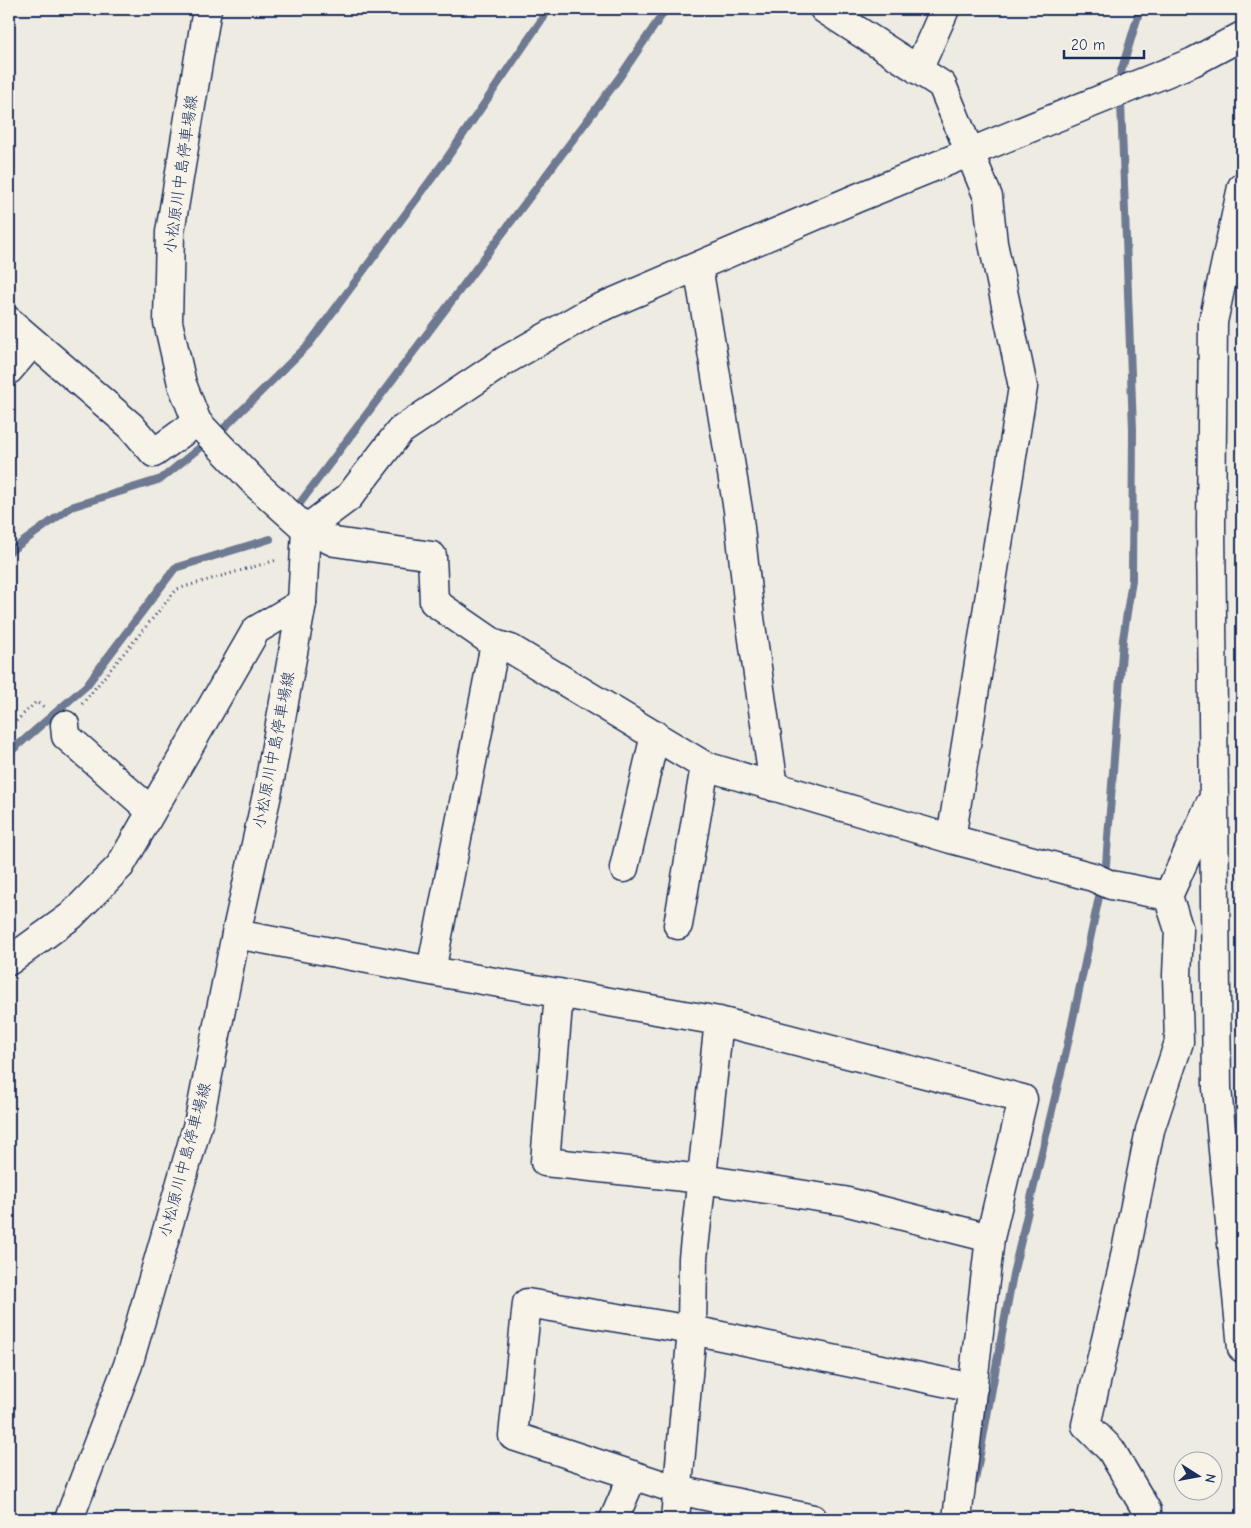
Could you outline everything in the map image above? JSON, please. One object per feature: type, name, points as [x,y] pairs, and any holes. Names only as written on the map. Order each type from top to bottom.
[{"type":"street","name":"小松原川中島停車場線","points":[[69,1519],[128,1365],[199,1120],[236,934],[268,790],[302,604],[306,540],[198,422],[182,384],[168,322],[170,232],[207,9]]},
{"type":"street","points":[[824,9],[942,85],[988,197],[993,243],[1023,388],[951,840]]},
{"type":"street","points":[[918,70],[945,9]]},
{"type":"street","points":[[306,540],[349,497],[400,431],[482,376],[588,313],[970,152],[1193,62],[1242,36]]},
{"type":"street","points":[[1242,187],[1213,322],[1211,526],[1217,1088],[1242,1348]]},
{"type":"street","points":[[698,266],[738,510],[750,618],[774,787]]},
{"type":"street","points":[[9,321],[131,426],[154,453],[198,422]]},
{"type":"street","points":[[9,370],[33,342]]},
{"type":"street","points":[[306,540],[334,542],[432,556],[434,602],[495,644],[511,649],[705,766],[951,840],[1102,881],[1168,896]]},
{"type":"street","points":[[9,961],[71,916],[120,866],[256,630],[302,604]]},
{"type":"street","points":[[431,971],[495,644]]},
{"type":"street","points":[[56,716],[66,736],[152,812]]},
{"type":"street","points":[[624,868],[655,735]]},
{"type":"street","points":[[678,925],[705,766]]},
{"type":"street","points":[[1146,1519],[1147,1511],[1111,1450],[1086,1426],[1122,1270],[1150,1130],[1179,1042],[1177,975],[1180,930],[1168,896],[1214,796]]},
{"type":"street","points":[[236,934],[431,971],[719,1021],[1023,1099],[990,1238],[957,1519]]},
{"type":"street","points":[[559,993],[545,1162],[702,1179],[844,1201],[990,1238]]},
{"type":"street","points":[[675,1519],[692,1330],[693,1258],[719,1021]]},
{"type":"street","points":[[813,1519],[678,1490],[512,1436],[527,1303],[692,1330],[973,1388]]},
{"type":"street","points":[[614,1519],[633,1475]]},
{"type":"path","points":[[9,728],[36,702],[56,716],[177,589],[306,540]]},
{"type":"waterway","points":[[9,552],[71,507],[161,479],[224,428],[309,344],[447,158],[549,9]]},
{"type":"waterway","points":[[300,503],[619,78],[666,9]]},
{"type":"waterway","points":[[975,1481],[1013,1274],[1067,1047],[1106,864],[1123,639],[1132,580],[1133,429],[1120,75],[1140,9]]},
{"type":"waterway","points":[[9,753],[86,686],[175,568],[270,539]]}]
